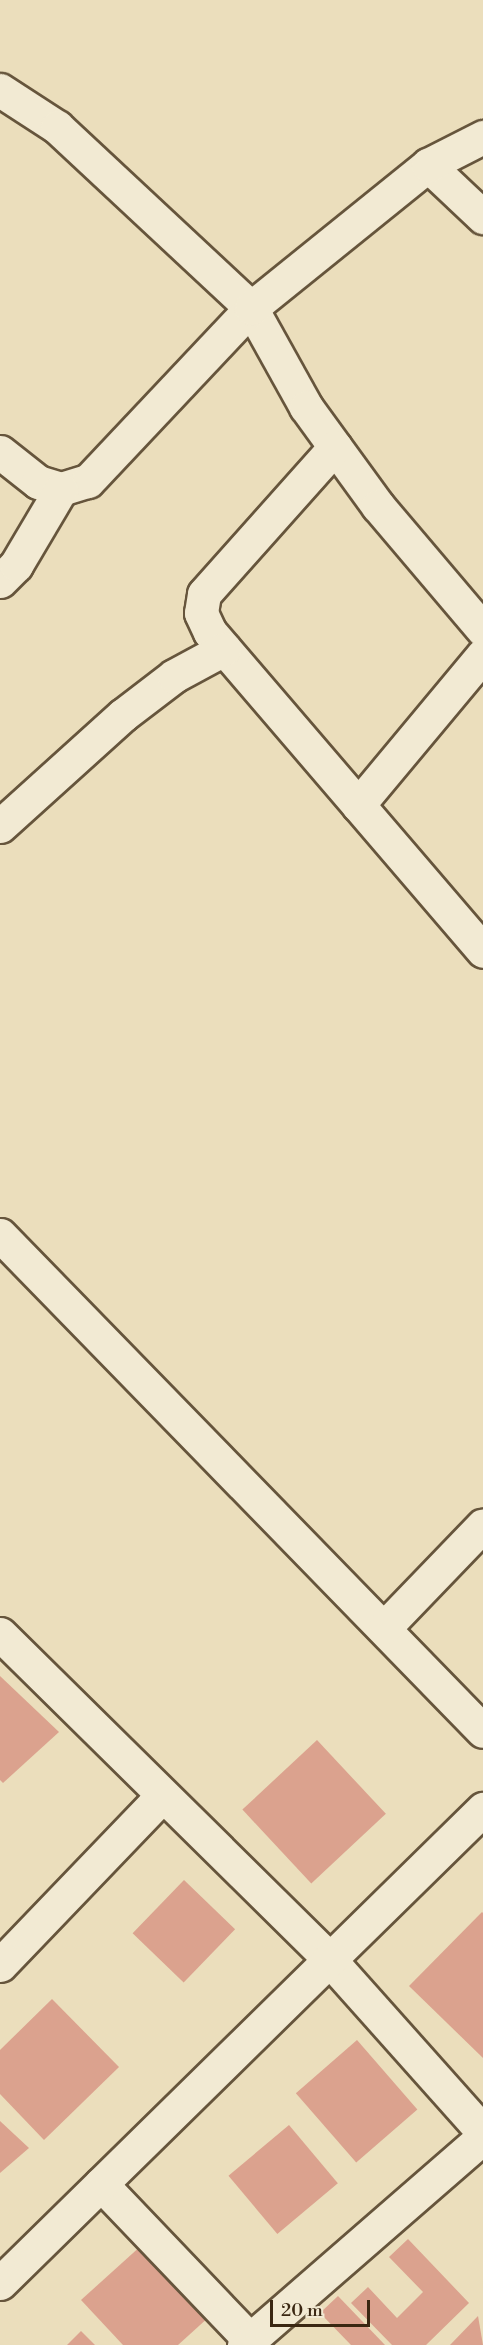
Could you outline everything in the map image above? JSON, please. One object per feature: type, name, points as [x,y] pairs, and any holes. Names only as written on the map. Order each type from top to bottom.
[{"type":"street","points":[[0,90],[57,126],[251,308],[335,447],[483,630]]},
{"type":"street","points":[[0,452],[38,482],[61,489],[87,481],[251,308],[428,165],[483,137]]},
{"type":"street","points":[[428,165],[483,217]]},
{"type":"street","points":[[335,447],[204,594],[201,613],[224,649],[483,951]]},
{"type":"street","points":[[0,581],[16,565],[61,489]]},
{"type":"street","points":[[0,826],[123,715],[174,676],[224,649]]},
{"type":"street","points":[[358,805],[483,655]]},
{"type":"street","points":[[0,1235],[386,1627],[483,1731]]},
{"type":"street","points":[[386,1627],[483,1525]]},
{"type":"street","points":[[0,1635],[329,1959],[483,2132]]},
{"type":"street","points":[[0,1965],[162,1796]]},
{"type":"street","points":[[0,2283],[483,1809]]},
{"type":"street","points":[[101,2184],[247,2342],[483,2137]]},
{"type":"building","points":[[0,1676],[59,1732],[3,1783],[0,1780]]},
{"type":"building","points":[[317,1740],[386,1814],[311,1883],[242,1810]]},
{"type":"building","points":[[184,1880],[235,1929],[184,1983],[133,1933]]},
{"type":"building","points":[[483,1913],[483,2058],[409,1986]]},
{"type":"building","points":[[52,1999],[119,2067],[44,2140],[0,2094],[0,2050]]},
{"type":"building","points":[[357,2040],[417,2109],[356,2163],[296,2093]]},
{"type":"building","points":[[0,2121],[29,2148],[0,2173]]},
{"type":"building","points":[[289,2125],[338,2183],[277,2234],[228,2176]]},
{"type":"building","points":[[408,2239],[469,2303],[426,2345],[392,2345],[351,2303],[368,2287],[397,2318],[423,2292],[389,2257]]},
{"type":"building","points":[[143,2244],[210,2316],[178,2345],[123,2345],[81,2300]]},
{"type":"building","points":[[338,2296],[385,2345],[351,2345],[320,2313]]},
{"type":"building","points":[[478,2316],[483,2345],[450,2345]]},
{"type":"building","points":[[81,2331],[95,2345],[67,2345]]}]
